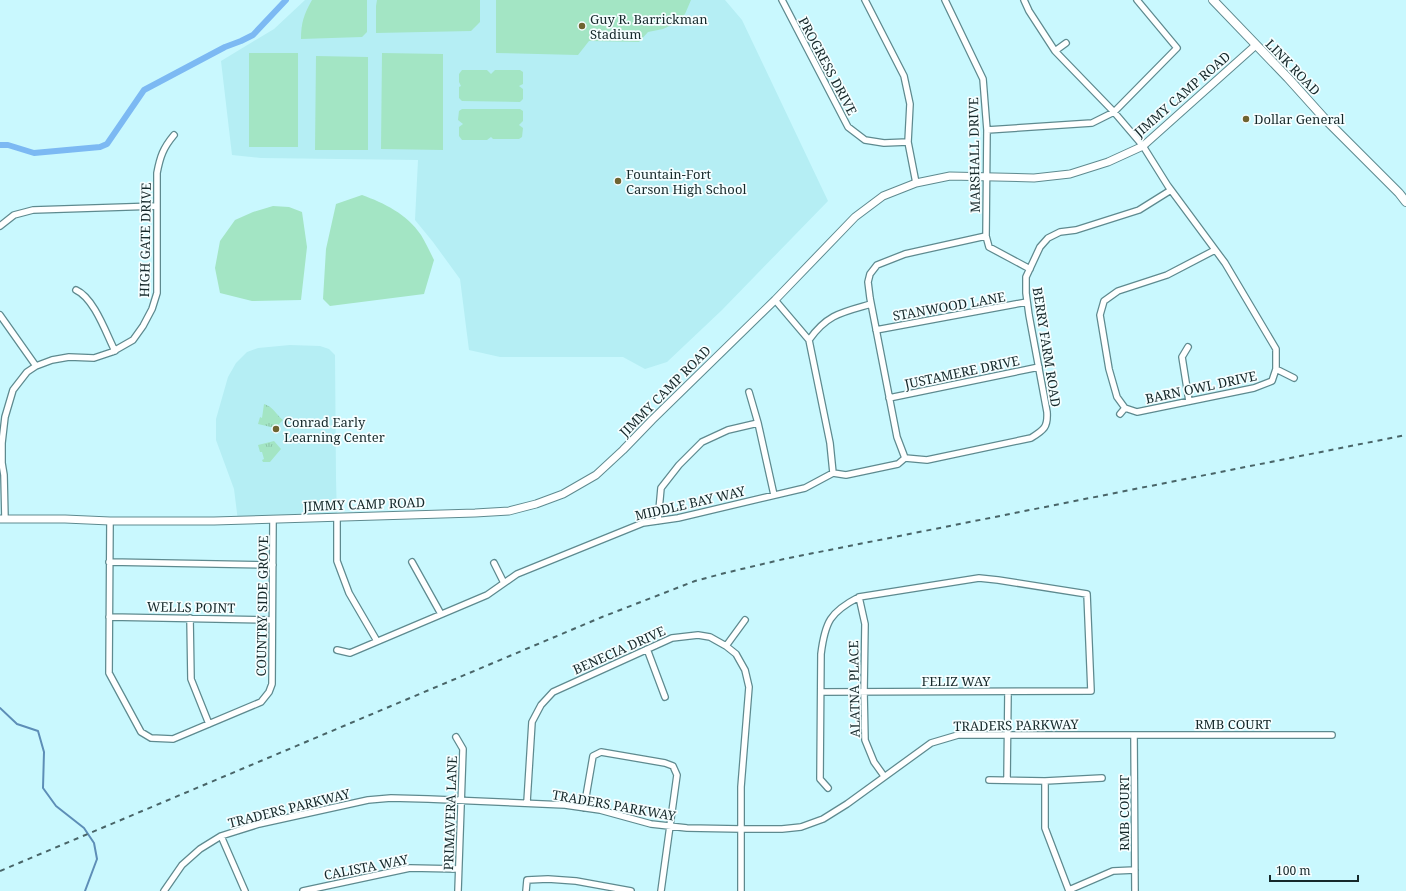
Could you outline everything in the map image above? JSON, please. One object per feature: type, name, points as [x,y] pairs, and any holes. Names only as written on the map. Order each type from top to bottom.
[{"type":"main road","name":"LINK ROAD","points":[[1213,0],[1324,118],[1400,193],[1406,202]]},
{"type":"street","name":"PROGRESS DRIVE","points":[[782,0],[848,127],[865,140],[884,143],[908,142]]},
{"type":"street","points":[[865,0],[904,76],[910,104],[908,142],[916,183]]},
{"type":"street","name":"MARSHALL DRIVE","points":[[945,0],[983,79],[987,130],[986,236]]},
{"type":"street","points":[[1024,0],[1055,51],[1114,112],[1143,146],[1171,190],[1225,263],[1276,349],[1276,369],[1294,378]]},
{"type":"street","points":[[987,130],[1092,123],[1114,112],[1177,48],[1137,0]]},
{"type":"street","points":[[1055,51],[1066,43]]},
{"type":"street","name":"JIMMY CAMP ROAD","points":[[3,519],[214,521],[508,511],[536,504],[563,494],[596,475],[623,450],[775,300],[855,217],[884,196],[916,183],[950,176],[1034,178],[1070,174],[1108,162],[1143,146],[1256,45]]},
{"type":"street","name":"HIGH GATE DRIVE","points":[[3,519],[4,475],[1,464],[5,417],[13,390],[27,372],[36,366],[52,360],[69,357],[94,358],[115,351],[133,340],[143,326],[152,309],[157,293],[157,173],[160,157],[167,143],[174,135]]},
{"type":"street","name":"BERRY FARM ROAD","points":[[905,458],[927,460],[1031,438],[1041,432],[1048,422],[1048,412],[1027,302],[1026,277],[1040,247],[1048,238],[1060,232],[1076,230],[1139,210],[1171,190]]},
{"type":"street","points":[[0,226],[14,215],[33,210],[157,206]]},
{"type":"street","points":[[775,300],[809,340],[830,443],[833,473],[846,475],[898,464],[905,458],[897,438],[871,304],[868,282],[870,274],[877,265],[905,254],[986,236],[989,247],[1030,269]]},
{"type":"street","points":[[1120,414],[1125,408],[1117,397],[1109,369],[1100,315],[1104,301],[1118,291],[1167,275],[1215,250]]},
{"type":"street","points":[[76,290],[83,293],[96,312],[115,351]]},
{"type":"street","name":"STANWOOD LANE","points":[[876,330],[1027,302]]},
{"type":"street","points":[[809,340],[825,321],[838,313],[871,304]]},
{"type":"street","points":[[0,315],[36,366]]},
{"type":"street","points":[[1188,347],[1182,357],[1189,401]]},
{"type":"street","name":"JUSTAMERE DRIVE","points":[[889,398],[1039,367]]},
{"type":"street","name":"BARN OWL DRIVE","points":[[1125,408],[1137,412],[1254,388],[1272,381],[1276,369]]},
{"type":"street","points":[[749,392],[758,423],[774,495]]},
{"type":"street","points":[[658,521],[661,488],[679,465],[702,442],[728,430],[758,423]]},
{"type":"street","name":"MIDDLE BAY WAY","points":[[337,650],[350,653],[487,594],[518,574],[643,523],[678,518],[805,488],[833,473]]},
{"type":"street","points":[[337,517],[337,561],[348,592],[377,641]]},
{"type":"street","name":"COUNTRY SIDE GROVE","points":[[110,521],[109,673],[141,732],[151,738],[174,739],[261,702],[269,692],[272,684],[273,519]]},
{"type":"street","points":[[109,562],[273,565]]},
{"type":"street","points":[[412,562],[441,614]]},
{"type":"street","points":[[494,563],[504,582]]},
{"type":"street","name":"FELIZ WAY","points":[[821,692],[1091,691],[1086,594],[979,578],[859,597]]},
{"type":"street","points":[[828,788],[820,779],[821,654],[823,634],[831,617],[845,604],[859,597]]},
{"type":"street","name":"ALATNA PLACE","points":[[859,597],[865,624],[865,740],[874,762],[884,776]]},
{"type":"street","name":"WELLS POINT","points":[[109,617],[272,620]]},
{"type":"street","points":[[190,618],[191,679],[209,724]]},
{"type":"street","points":[[726,646],[746,620]]},
{"type":"street","name":"BENECIA DRIVE","points":[[527,802],[532,722],[541,704],[553,692],[672,638],[698,635],[710,637],[726,646],[736,654],[745,670],[749,687],[741,787],[742,891]]},
{"type":"street","points":[[647,650],[665,697]]},
{"type":"street","points":[[1007,780],[1008,692]]},
{"type":"street","name":"TRADERS PARKWAY","points":[[164,891],[182,865],[200,849],[221,836],[259,824],[368,800],[391,798],[565,804],[600,810],[651,824],[687,828],[782,829],[801,827],[824,819],[847,804],[930,743],[958,735],[1134,735]]},
{"type":"street","name":"RMB COURT","points":[[1135,891],[1134,735],[1332,735]]},
{"type":"street","name":"PRIMAVERA LANE","points":[[456,737],[463,749],[458,891]]},
{"type":"street","points":[[584,808],[593,756],[601,752],[665,763],[673,766],[677,775],[661,891]]},
{"type":"street","points":[[989,780],[1045,781],[1102,778]]},
{"type":"street","points":[[1045,781],[1045,828],[1069,890],[1113,871],[1135,870]]},
{"type":"street","points":[[221,836],[245,891]]},
{"type":"street","name":"CALISTA WAY","points":[[303,891],[410,868],[458,869]]},
{"type":"street","points":[[526,891],[527,880],[548,879],[576,881],[631,891]]},
{"type":"shaded area","name":"Fountain-Fort Carson High School","points":[[305,0],[725,0],[742,20],[828,201],[722,310],[667,362],[645,369],[623,357],[500,357],[469,350],[460,279],[415,220],[418,160],[261,158],[232,155],[221,61],[274,29]]},
{"type":"shaded area","name":"Conrad Early Learning Center","points":[[290,345],[320,346],[329,349],[335,355],[337,517],[238,521],[234,489],[216,440],[216,419],[228,377],[236,363],[247,352],[258,348]]},
{"type":"green space","points":[[312,0],[367,0],[367,32],[362,37],[301,39],[304,19]]},
{"type":"green space","points":[[377,0],[480,0],[480,22],[471,31],[376,33]]},
{"type":"green space","name":"Guy R. Barrickman Stadium","points":[[496,0],[691,0],[685,14],[674,24],[663,29],[648,32],[639,42],[589,41],[578,55],[496,53]]},
{"type":"green space","points":[[249,53],[298,53],[298,147],[249,147]]},
{"type":"green space","points":[[382,53],[443,54],[443,150],[381,149]]},
{"type":"green space","points":[[316,56],[368,57],[368,150],[315,150]]},
{"type":"green space","points":[[462,70],[487,70],[491,74],[495,70],[520,70],[523,72],[523,84],[519,86],[523,89],[523,99],[520,102],[462,101],[459,98],[459,87],[461,86],[459,82],[459,74]]},
{"type":"green space","points":[[462,109],[520,109],[523,111],[523,121],[519,125],[523,128],[522,137],[519,139],[493,139],[491,137],[487,140],[462,140],[459,136],[459,127],[463,124],[458,120],[459,111]]},
{"type":"green space","points":[[362,195],[379,202],[402,215],[421,235],[434,260],[424,294],[330,306],[323,299],[326,249],[336,204]]},
{"type":"green space","points":[[273,206],[289,207],[302,212],[307,247],[301,300],[252,301],[220,293],[215,268],[220,241],[235,220],[253,212]]},
{"type":"green space","points":[[264,404],[273,409],[283,420],[275,428],[258,424],[260,417],[262,418]]},
{"type":"green space","points":[[274,441],[281,449],[270,462],[263,462],[262,460],[264,459],[262,452],[260,452],[258,445]]},
{"type":"waterway","points":[[0,145],[8,145],[34,153],[100,147],[107,144],[144,90],[225,47],[253,35],[286,0]]},
{"type":"waterway","points":[[0,708],[17,724],[38,731],[44,752],[43,788],[56,806],[84,828],[94,843],[97,859],[85,891]]},
{"type":"railway","points":[[0,871],[602,617],[695,581],[784,559],[1406,435]]},
{"type":"place","name":"Guy R. Barrickman Stadium","points":[[582,26]]},
{"type":"place","name":"Dollar General","points":[[1246,119]]},
{"type":"place","name":"Fountain-Fort Carson High School","points":[[618,181]]},
{"type":"place","name":"Conrad Early Learning Center","points":[[276,429]]}]
